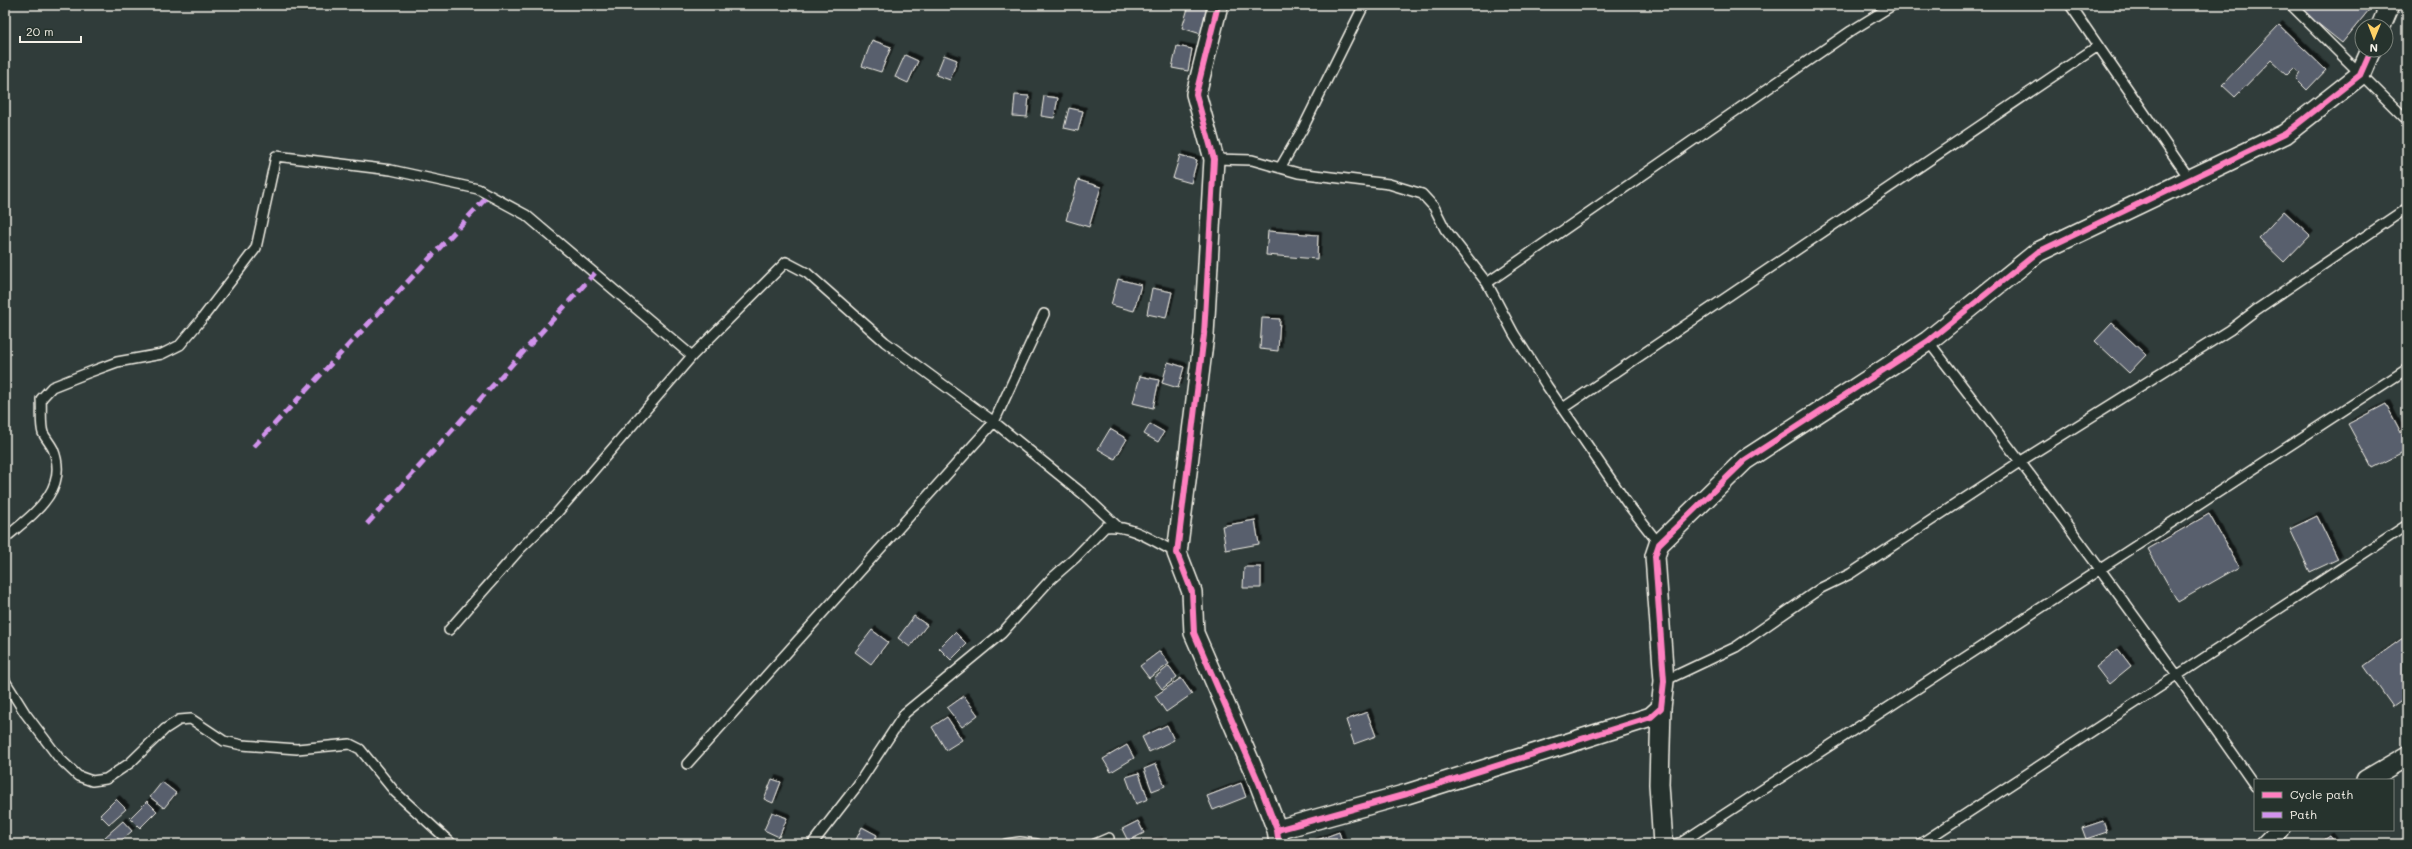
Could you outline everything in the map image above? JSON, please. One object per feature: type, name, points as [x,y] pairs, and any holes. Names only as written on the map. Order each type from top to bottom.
[{"type":"street","points":[[1218,5],[1196,94],[1214,159],[1204,335],[1177,553],[1192,592],[1194,633],[1259,784],[1278,837],[1407,794],[1651,717],[1661,708]]},
{"type":"street","points":[[2384,18],[2390,5]]},
{"type":"street","points":[[1663,844],[1659,784],[1661,708],[1664,682],[1655,556],[1659,544],[1745,460],[1928,342],[2038,252],[2191,181],[2285,134],[2360,75],[2367,58]]},
{"type":"street","points":[[2368,779],[2407,756]]},
{"type":"street","points":[[2266,844],[2279,831]]},
{"type":"lane","points":[[1280,168],[1302,130],[1364,5]]},
{"type":"lane","points":[[1487,283],[1851,32],[1893,5]]},
{"type":"lane","points":[[2070,5],[2191,181]]},
{"type":"lane","points":[[2291,5],[2407,120]]},
{"type":"lane","points":[[1563,408],[2098,46]]},
{"type":"lane","points":[[5,538],[45,503],[56,482],[57,463],[53,449],[43,432],[41,399],[52,387],[116,362],[162,354],[180,344],[201,320],[256,248],[276,156],[391,170],[478,189],[526,215],[692,356]]},
{"type":"lane","points":[[1214,159],[1252,160],[1298,173],[1389,184],[1422,194],[1434,207],[1446,229],[1487,283],[1514,334],[1627,503],[1659,544]]},
{"type":"lane","points":[[1664,682],[1736,648],[1821,588],[1850,574],[2021,461],[2230,330],[2256,310],[2407,208]]},
{"type":"lane","points":[[448,630],[520,549],[556,514],[692,356],[786,262],[807,273],[885,342],[994,422],[1083,494],[1116,526]]},
{"type":"lane","points":[[687,764],[994,422],[1044,314]]},
{"type":"lane","points":[[1928,342],[2021,461],[2177,674],[2254,785]]},
{"type":"lane","points":[[1674,844],[1682,842],[2407,369]]},
{"type":"lane","points":[[1920,844],[2177,674],[2407,525]]},
{"type":"lane","points":[[812,844],[857,786],[905,713],[1002,633],[1051,579],[1075,558],[1105,527],[1116,526],[1132,530],[1177,553]]},
{"type":"lane","points":[[5,681],[25,713],[59,758],[78,776],[92,781],[106,779],[130,763],[165,729],[179,720],[191,719],[203,725],[224,741],[242,745],[297,749],[336,744],[350,744],[360,750],[395,792],[452,844]]},
{"type":"lane","points":[[1095,844],[1109,838]]},
{"type":"lane","points":[[1006,844],[1020,842],[1037,844]]},
{"type":"building","points":[[1189,5],[1210,6],[1201,34],[1182,28]]},
{"type":"building","points":[[2295,5],[2373,5],[2362,18],[2354,18],[2354,28],[2342,43]]},
{"type":"building","points":[[2279,25],[2326,70],[2307,90],[2296,79],[2300,73],[2294,68],[2287,75],[2271,60],[2235,97],[2222,85]]},
{"type":"building","points":[[872,40],[891,47],[881,72],[862,66]]},
{"type":"building","points":[[1177,46],[1192,49],[1188,71],[1172,68]]},
{"type":"building","points":[[905,55],[918,61],[908,83],[895,77]]},
{"type":"building","points":[[944,55],[957,60],[950,80],[936,75]]},
{"type":"building","points":[[1015,95],[1029,96],[1027,117],[1013,116]]},
{"type":"building","points":[[1044,96],[1058,98],[1054,118],[1041,116]]},
{"type":"building","points":[[1069,108],[1083,111],[1078,131],[1064,128]]},
{"type":"building","points":[[1180,155],[1197,160],[1191,183],[1173,178]]},
{"type":"building","points":[[1078,180],[1101,187],[1089,227],[1066,220]]},
{"type":"building","points":[[2284,211],[2310,235],[2284,262],[2259,238]]},
{"type":"building","points":[[1268,231],[1318,235],[1317,259],[1266,255]]},
{"type":"building","points":[[1118,279],[1141,285],[1134,311],[1111,305]]},
{"type":"building","points":[[1152,288],[1172,292],[1166,318],[1147,314]]},
{"type":"building","points":[[1262,318],[1280,319],[1278,351],[1260,349]]},
{"type":"building","points":[[2112,323],[2146,355],[2129,373],[2095,341]]},
{"type":"building","points":[[1168,362],[1184,367],[1178,388],[1162,383]]},
{"type":"building","points":[[1140,376],[1159,380],[1153,408],[1133,403]]},
{"type":"building","points":[[2386,404],[2407,444],[2407,450],[2372,468],[2348,424]]},
{"type":"building","points":[[1150,424],[1164,432],[1158,442],[1144,434]]},
{"type":"building","points":[[1110,429],[1127,439],[1115,459],[1098,449]]},
{"type":"building","points":[[2209,514],[2239,567],[2178,602],[2148,549]]},
{"type":"building","points":[[2317,516],[2338,559],[2310,572],[2290,529]]},
{"type":"building","points":[[1255,520],[1259,544],[1226,550],[1222,526]]},
{"type":"building","points":[[1244,567],[1261,567],[1261,588],[1243,588]]},
{"type":"building","points":[[914,616],[927,625],[910,647],[898,638]]},
{"type":"building","points":[[872,630],[888,642],[871,664],[855,652]]},
{"type":"building","points":[[955,632],[967,644],[951,660],[939,648]]},
{"type":"building","points":[[2407,635],[2407,697],[2393,707],[2364,666]]},
{"type":"building","points":[[2118,649],[2131,666],[2109,684],[2096,667]]},
{"type":"building","points":[[1160,651],[1169,664],[1149,678],[1140,666]]},
{"type":"building","points":[[1169,666],[1177,677],[1162,689],[1154,678]]},
{"type":"building","points":[[1181,678],[1192,694],[1166,712],[1155,696]]},
{"type":"building","points":[[964,696],[978,715],[962,727],[947,708]]},
{"type":"building","points":[[1367,712],[1376,736],[1354,744],[1346,720]]},
{"type":"building","points":[[947,717],[962,740],[946,750],[932,727]]},
{"type":"building","points":[[1167,725],[1174,740],[1149,752],[1142,737]]},
{"type":"building","points":[[1127,745],[1134,758],[1111,772],[1103,759]]},
{"type":"building","points":[[1156,764],[1165,786],[1152,791],[1144,769]]},
{"type":"building","points":[[1139,773],[1148,799],[1136,804],[1126,777]]},
{"type":"building","points":[[772,779],[781,782],[773,803],[764,799]]},
{"type":"building","points":[[162,782],[176,793],[164,808],[150,797]]},
{"type":"building","points":[[1241,783],[1246,797],[1213,810],[1207,796]]},
{"type":"building","points":[[116,799],[126,809],[109,824],[100,815]]},
{"type":"building","points":[[147,801],[157,811],[140,828],[130,818]]},
{"type":"building","points":[[772,812],[787,818],[779,837],[764,830]]},
{"type":"building","points":[[123,821],[132,831],[117,844],[111,844],[105,837]]},
{"type":"building","points":[[1138,821],[1144,833],[1128,841],[1122,829]]},
{"type":"building","points":[[2103,821],[2107,832],[2086,839],[2082,828]]},
{"type":"building","points":[[862,827],[877,835],[872,844],[854,844]]},
{"type":"building","points":[[1339,832],[1343,844],[1313,844],[1312,842]]},
{"type":"building","points":[[2329,836],[2335,844],[2317,844]]},
{"type":"building","points":[[1159,841],[1159,844],[1134,844]]},
{"type":"marked path","points":[[253,447],[489,195]]},
{"type":"marked path","points":[[367,524],[595,273]]},
{"type":"cycle path","points":[[1218,5],[1196,94],[1214,159],[1204,335],[1177,553],[1192,592],[1194,633],[1259,783],[1277,830],[1279,844]]},
{"type":"cycle path","points":[[1277,830],[1407,794],[1651,717],[1661,708],[1664,681],[1655,556],[1659,544],[1745,460],[1928,341],[2038,252],[2285,134],[2360,75],[2367,58]]}]
